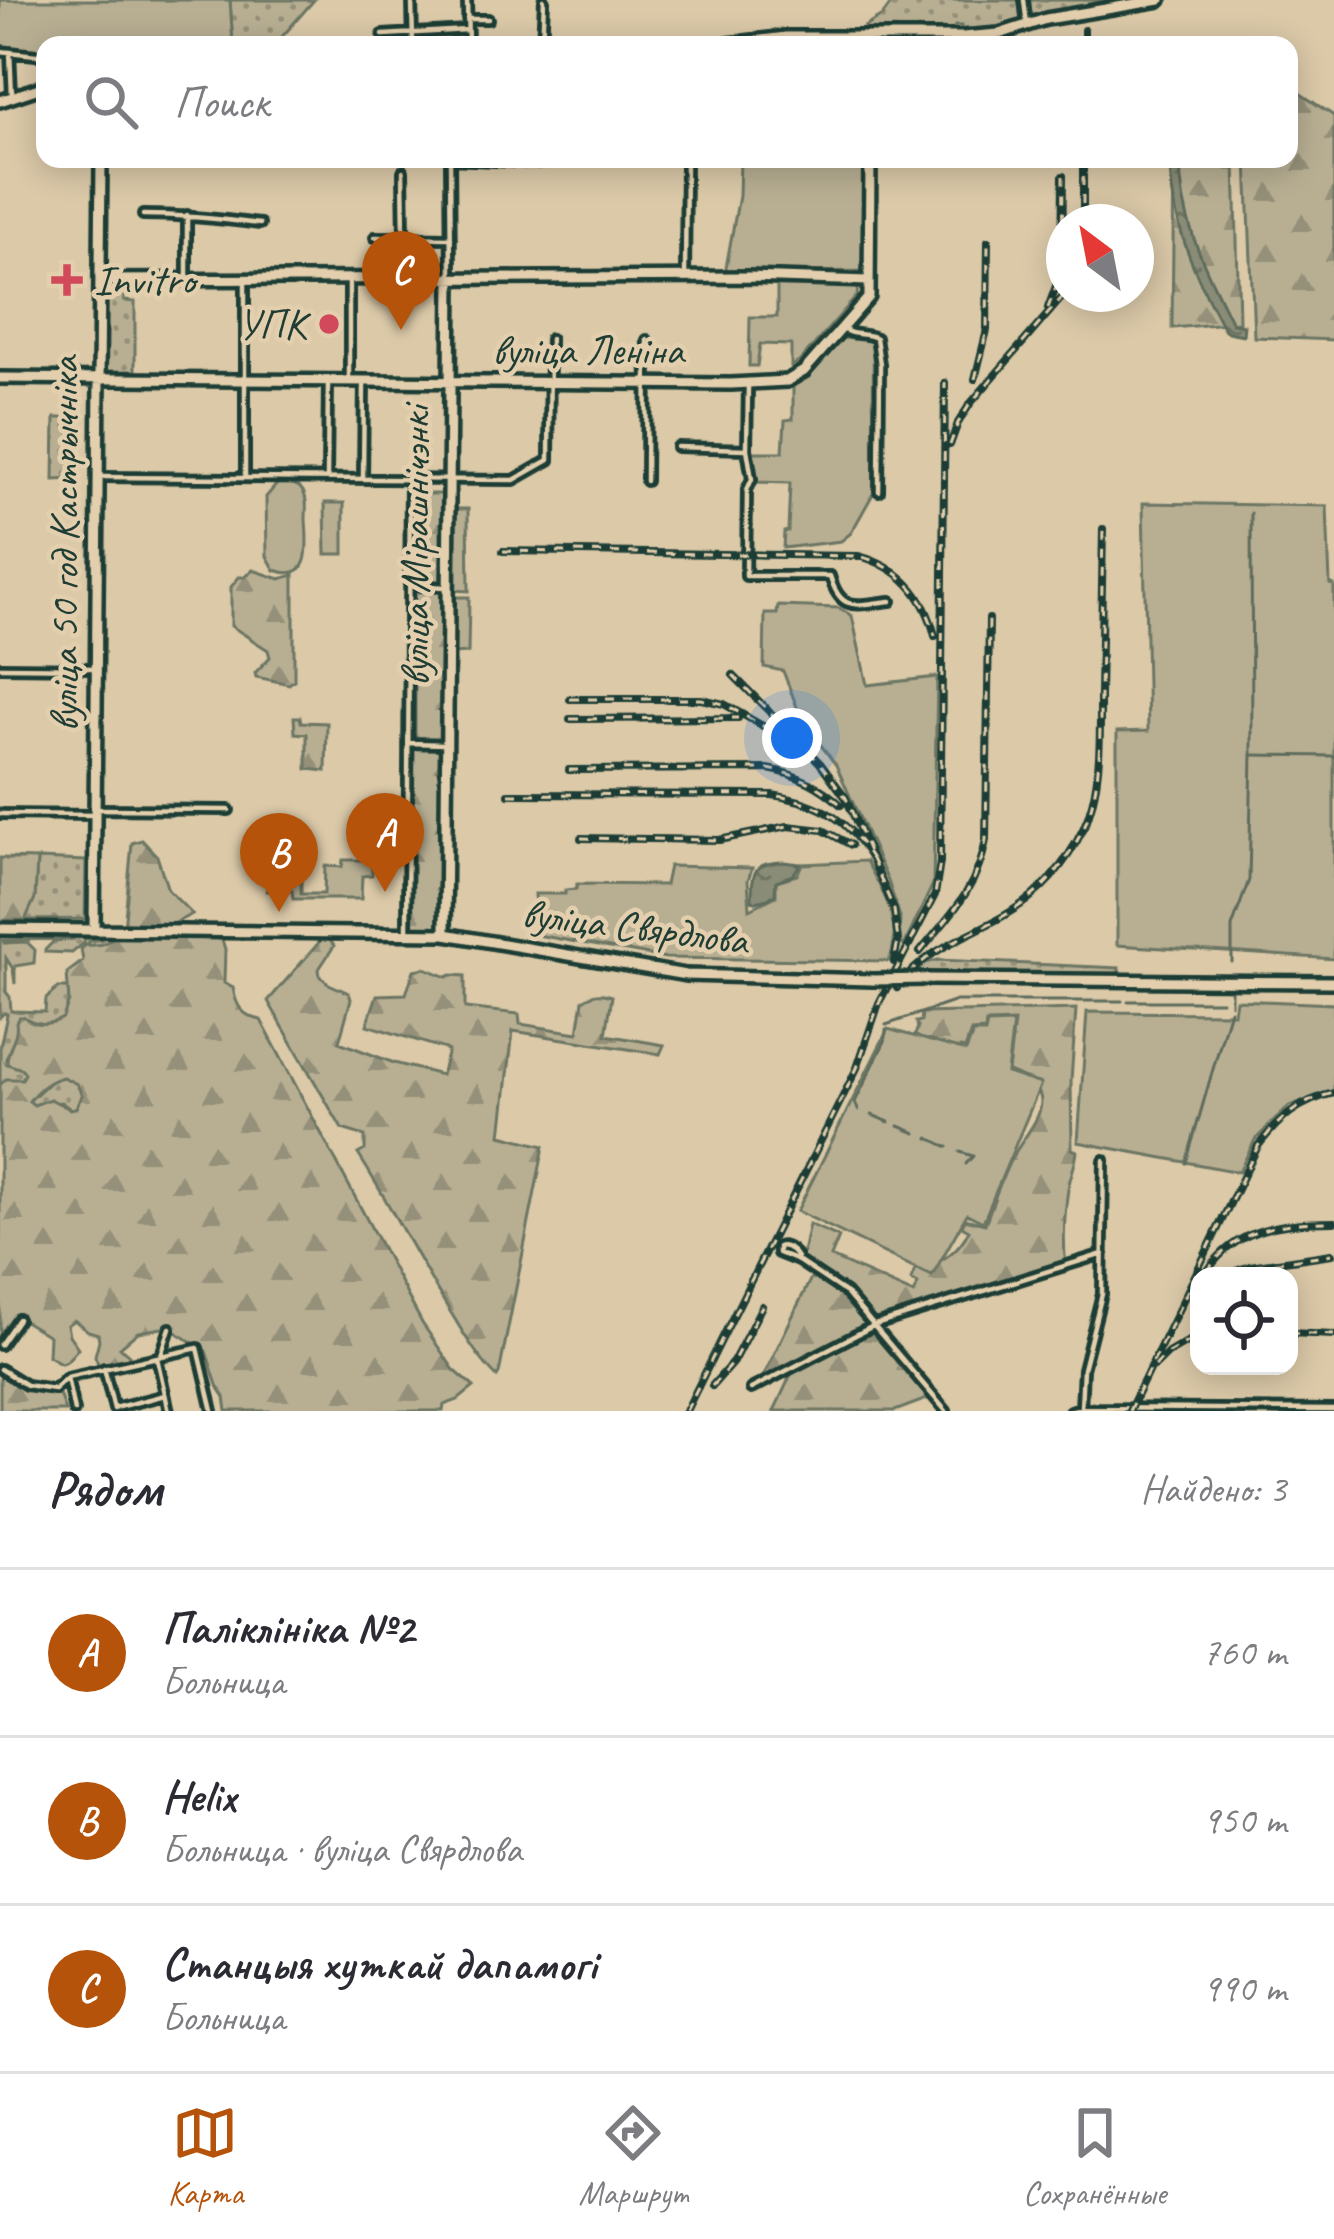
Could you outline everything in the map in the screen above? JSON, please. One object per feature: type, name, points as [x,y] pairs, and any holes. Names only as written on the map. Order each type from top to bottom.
[{"type":"street","points":[[412,0],[412,36]]},
{"type":"street","points":[[466,36],[467,0]]},
{"type":"street","points":[[542,36],[544,0]]},
{"type":"street","points":[[1024,0],[1027,26]]},
{"type":"street","points":[[975,36],[1160,0]]},
{"type":"street","points":[[467,19],[488,20]]},
{"type":"street","points":[[383,35],[466,30]]},
{"type":"street","points":[[0,51],[36,55]]},
{"type":"street","points":[[10,52],[13,97]]},
{"type":"street","points":[[0,101],[36,89]]},
{"type":"street","name":"вуліца 50 год Кастрычніка","points":[[94,930],[100,168]]},
{"type":"street","name":"вуліца Мірашнічэнкі","points":[[445,934],[450,168]]},
{"type":"street","points":[[685,278],[686,168]]},
{"type":"street","points":[[100,280],[869,281],[870,168]]},
{"type":"street","points":[[403,171],[404,237]]},
{"type":"street","points":[[143,215],[260,224]]},
{"type":"street","points":[[187,215],[187,278]]},
{"type":"street","points":[[375,237],[451,238]]},
{"type":"street","points":[[349,277],[349,381]]},
{"type":"street","points":[[245,278],[245,478]]},
{"type":"street","name":"вуліца Леніна","points":[[0,378],[787,381],[804,371],[858,310],[869,296],[869,281]]},
{"type":"street","points":[[842,328],[876,338],[879,491]]},
{"type":"street","points":[[98,477],[514,480],[549,460],[550,339]]},
{"type":"street","points":[[646,482],[647,340]]},
{"type":"street","points":[[327,478],[328,380]]},
{"type":"street","points":[[363,478],[364,381]]},
{"type":"street","points":[[748,384],[747,449],[752,479],[747,490],[746,576],[830,576],[846,604],[891,601]]},
{"type":"street","points":[[677,447],[747,449]]},
{"type":"street","points":[[407,933],[410,478]]},
{"type":"street","points":[[409,585],[448,587]]},
{"type":"street","points":[[0,667],[96,668]]},
{"type":"street","points":[[409,743],[447,744]]},
{"type":"street","points":[[0,814],[230,810]]},
{"type":"street","name":"вуліца Свярдлова","points":[[0,928],[445,934],[686,975],[1334,982]]},
{"type":"street","points":[[1081,1408],[1083,1370],[1102,1294],[1104,1160]]},
{"type":"street","points":[[752,1389],[875,1325],[1103,1254]]},
{"type":"street","points":[[798,1261],[846,1292],[946,1411]]},
{"type":"street","points":[[0,1345],[18,1319]]},
{"type":"street","points":[[169,1411],[159,1356],[170,1328]]},
{"type":"street","points":[[0,1370],[26,1385],[54,1388],[67,1377],[198,1348],[213,1411]]},
{"type":"street","points":[[104,1368],[114,1410],[165,1395]]},
{"type":"street","points":[[67,1377],[74,1411]]},
{"type":"street","points":[[1070,1411],[1334,1410]]},
{"type":"green space","points":[[0,0],[230,0],[232,36],[36,36],[36,51],[0,47]]},
{"type":"green space","points":[[230,0],[314,0],[283,36],[232,36]]},
{"type":"green space","points":[[894,0],[1134,0],[996,30],[961,33],[961,26],[955,26],[954,32],[864,32]]},
{"type":"green space","points":[[1298,92],[1334,116],[1334,340],[1254,337],[1247,168],[1298,168]]},
{"type":"green space","points":[[740,168],[864,168],[863,271],[725,273]]},
{"type":"green space","points":[[1174,168],[1235,168],[1239,322],[1172,328]]},
{"type":"green space","points":[[124,283],[124,301],[135,302],[135,371],[103,371],[104,284]]},
{"type":"green space","points":[[777,286],[858,286],[857,296],[799,362],[791,366],[791,345],[760,344],[757,366],[749,366],[750,317],[777,317]]},
{"type":"green space","points":[[838,338],[873,340],[874,492],[851,533],[841,541],[783,548],[790,483],[755,482],[752,452],[783,452],[785,420],[793,419],[793,384]]},
{"type":"green space","points":[[55,418],[75,418],[75,479],[54,480]]},
{"type":"green space","points":[[285,482],[300,488],[306,504],[306,559],[288,573],[275,570],[267,556],[266,497]]},
{"type":"green space","points":[[414,494],[443,494],[443,583],[414,582]]},
{"type":"green space","points":[[325,503],[344,503],[344,554],[326,554]]},
{"type":"green space","points":[[1143,503],[1327,506],[1330,584],[1334,585],[1334,959],[1117,945],[1117,732],[1148,731]]},
{"type":"green space","points":[[453,509],[468,509],[469,591],[452,590]]},
{"type":"green space","points":[[253,570],[280,579],[294,575],[294,680],[289,684],[256,677],[270,657],[268,650],[231,626],[231,587]]},
{"type":"green space","points":[[415,592],[444,592],[442,738],[415,738]]},
{"type":"green space","points":[[451,597],[469,597],[468,653],[452,654]]},
{"type":"green space","points":[[778,606],[839,608],[852,616],[867,685],[937,677],[933,884],[904,946],[899,942],[900,917],[888,881],[836,765],[802,720],[783,671],[764,667],[765,614],[777,614]]},
{"type":"green space","points":[[294,717],[301,722],[327,723],[326,771],[307,769],[307,734],[295,733]]},
{"type":"green space","points":[[414,746],[442,747],[441,931],[412,929]]},
{"type":"green space","points":[[142,840],[157,856],[168,890],[192,914],[167,927],[124,929],[132,843]]},
{"type":"green space","points":[[0,858],[37,859],[35,898],[25,920],[0,920]]},
{"type":"green space","points":[[37,859],[86,861],[85,919],[25,920],[35,898]]},
{"type":"green space","points":[[343,860],[372,860],[372,875],[362,876],[361,899],[293,899],[292,891],[267,891],[267,879],[301,879],[301,894],[324,894],[325,866],[342,867]]},
{"type":"green space","points":[[866,861],[893,922],[889,961],[666,958],[537,935],[535,894],[565,894],[577,884],[665,885],[669,866],[752,868],[750,909],[776,896],[776,881],[797,875],[802,864]]},
{"type":"green space","points":[[116,933],[100,945],[86,945],[102,939],[85,939],[72,953],[45,950],[54,941],[75,939],[3,940],[27,942],[35,950],[34,963],[15,966],[15,984],[6,958],[11,1011],[45,1012],[46,999],[58,988],[68,988],[69,1001],[58,1020],[38,1023],[24,1017],[6,1059],[25,1074],[23,1079],[0,1084],[0,1047],[7,1015],[0,1017],[0,934]]},
{"type":"green space","points":[[116,933],[222,940],[224,983],[233,988],[245,1013],[261,1020],[422,1323],[454,1370],[474,1387],[444,1405],[443,1411],[227,1411],[206,1351],[168,1327],[138,1332],[120,1347],[128,1360],[103,1366],[95,1356],[98,1334],[74,1320],[67,1325],[78,1348],[61,1363],[48,1356],[49,1336],[16,1316],[0,1338],[0,1085],[25,1074],[7,1064],[16,1022],[19,1017],[43,1024],[63,1018],[69,1001],[67,973],[83,961],[81,949]],"holes":[[[58,1078],[77,1084],[82,1095],[76,1108],[50,1099],[34,1105],[29,1101]]]},
{"type":"green space","points":[[322,939],[334,946],[319,969],[320,976],[349,993],[351,999],[339,1042],[394,1063],[441,1075],[448,1051],[367,1025],[377,995],[406,994],[414,970],[425,968],[447,977],[465,976],[465,1008],[519,1014],[520,1024],[578,1033],[583,1000],[597,994],[612,996],[606,1035],[664,1045],[660,1054],[513,1031],[501,1135],[544,1146],[497,1377],[463,1332],[358,1154],[365,1150],[365,1136],[342,1129],[268,1001]]},
{"type":"green space","points":[[925,963],[1119,968],[1119,977],[920,974]]},
{"type":"green space","points":[[1236,1000],[1334,1004],[1334,1092],[1289,1106],[1255,1140],[1239,1172],[1078,1142],[1087,1012],[1234,1013]]},
{"type":"green space","points":[[1076,1009],[1071,1081],[1072,1149],[1077,1151],[1066,1209],[1066,1268],[878,1325],[849,1293],[801,1262],[809,1224],[839,1237],[831,1257],[914,1294],[915,1270],[956,1249],[969,1230],[962,1226],[965,1219],[985,1224],[1041,1100],[1027,1080],[1008,1072],[1014,1022],[986,1023],[985,1031],[971,1032],[965,1049],[957,1053],[915,1035],[922,1013]]},
{"type":"green space","points":[[1013,1023],[1007,1073],[1041,1084],[983,1222],[967,1214],[932,1276],[797,1211],[888,1029],[966,1051],[973,1033],[985,1033],[987,1024]]},
{"type":"green space","points":[[64,1077],[77,1084],[82,1095],[76,1108],[61,1102],[33,1105],[29,1101],[53,1079]]},
{"type":"green space","points":[[813,1274],[846,1297],[873,1327],[762,1379]]},
{"type":"green space","points":[[875,1330],[932,1397],[895,1411],[774,1411],[792,1372]]},
{"type":"green space","points":[[0,1372],[26,1388],[58,1391],[65,1411],[0,1411]]},
{"type":"water","points":[[1170,168],[1180,168],[1196,244],[1232,323],[1244,325],[1243,335],[1224,329],[1194,268],[1179,226]]},
{"type":"water","points":[[784,862],[800,864],[793,875],[776,881],[775,894],[752,900],[756,870]]},
{"type":"waterway","points":[[1232,962],[1232,927],[1249,880],[1251,513]]},
{"type":"waterway","points":[[1254,755],[1334,756]]},
{"type":"waterway","points":[[1231,987],[1231,1004]]},
{"type":"waterway","points":[[886,1025],[956,1001],[1122,1001]]},
{"type":"waterway","points":[[1128,1001],[1222,1001]]},
{"type":"waterway","points":[[1186,1163],[1230,1010]]},
{"type":"waterway","points":[[858,1110],[855,1102],[886,1030]]},
{"type":"waterway","points":[[872,1115],[889,1122]]},
{"type":"waterway","points":[[899,1126],[916,1133]]},
{"type":"waterway","points":[[929,1138],[948,1147]]},
{"type":"waterway","points":[[960,1152],[973,1156],[966,1164]]},
{"type":"railway","points":[[1084,30],[1084,36]]},
{"type":"railway","points":[[1083,168],[1083,204]]},
{"type":"railway","points":[[1063,176],[1063,204]]},
{"type":"railway","points":[[975,379],[987,330],[988,241]]},
{"type":"railway","points":[[950,445],[970,404],[1049,312]]},
{"type":"railway","points":[[686,1411],[857,1068],[879,1003],[935,895],[940,862],[945,383]]},
{"type":"railway","points":[[897,988],[928,957],[1032,896],[1060,866],[1083,829],[1098,764],[1103,529]]},
{"type":"railway","points":[[503,551],[859,556],[887,567],[909,585],[925,608],[935,636]]},
{"type":"railway","points":[[920,952],[970,887],[986,840],[989,619]]},
{"type":"railway","points":[[733,675],[820,763],[846,798],[894,910],[898,940],[894,962]]},
{"type":"railway","points":[[570,699],[701,699],[724,704],[777,734]]},
{"type":"railway","points":[[570,719],[738,718]]},
{"type":"railway","points":[[569,770],[768,769],[807,781],[841,805]]},
{"type":"railway","points":[[509,794],[772,795],[833,816],[875,864]]},
{"type":"railway","points":[[581,838],[719,840],[788,826],[823,830],[851,845]]},
{"type":"railway","points":[[1129,1411],[1258,1146],[1291,1112],[1334,1093]]},
{"type":"railway","points":[[1211,1267],[1232,1245],[1263,1230],[1334,1222]]},
{"type":"railway","points":[[1247,1267],[1332,1254]]},
{"type":"railway","points":[[712,1386],[733,1362],[762,1306]]},
{"type":"railway","points":[[1298,1333],[1334,1335]]},
{"type":"railway","points":[[1155,1366],[1190,1340]]},
{"type":"place","name":"Invitro","points":[[67,280]]},
{"type":"place","name":"УПК","points":[[329,324]]},
{"type":"place","name":"Станцыя хуткай дапамогі","points":[[401,330]]},
{"type":"place","name":"Паліклініка №2","points":[[385,892]]},
{"type":"place","name":"Helix","points":[[279,912]]}]
